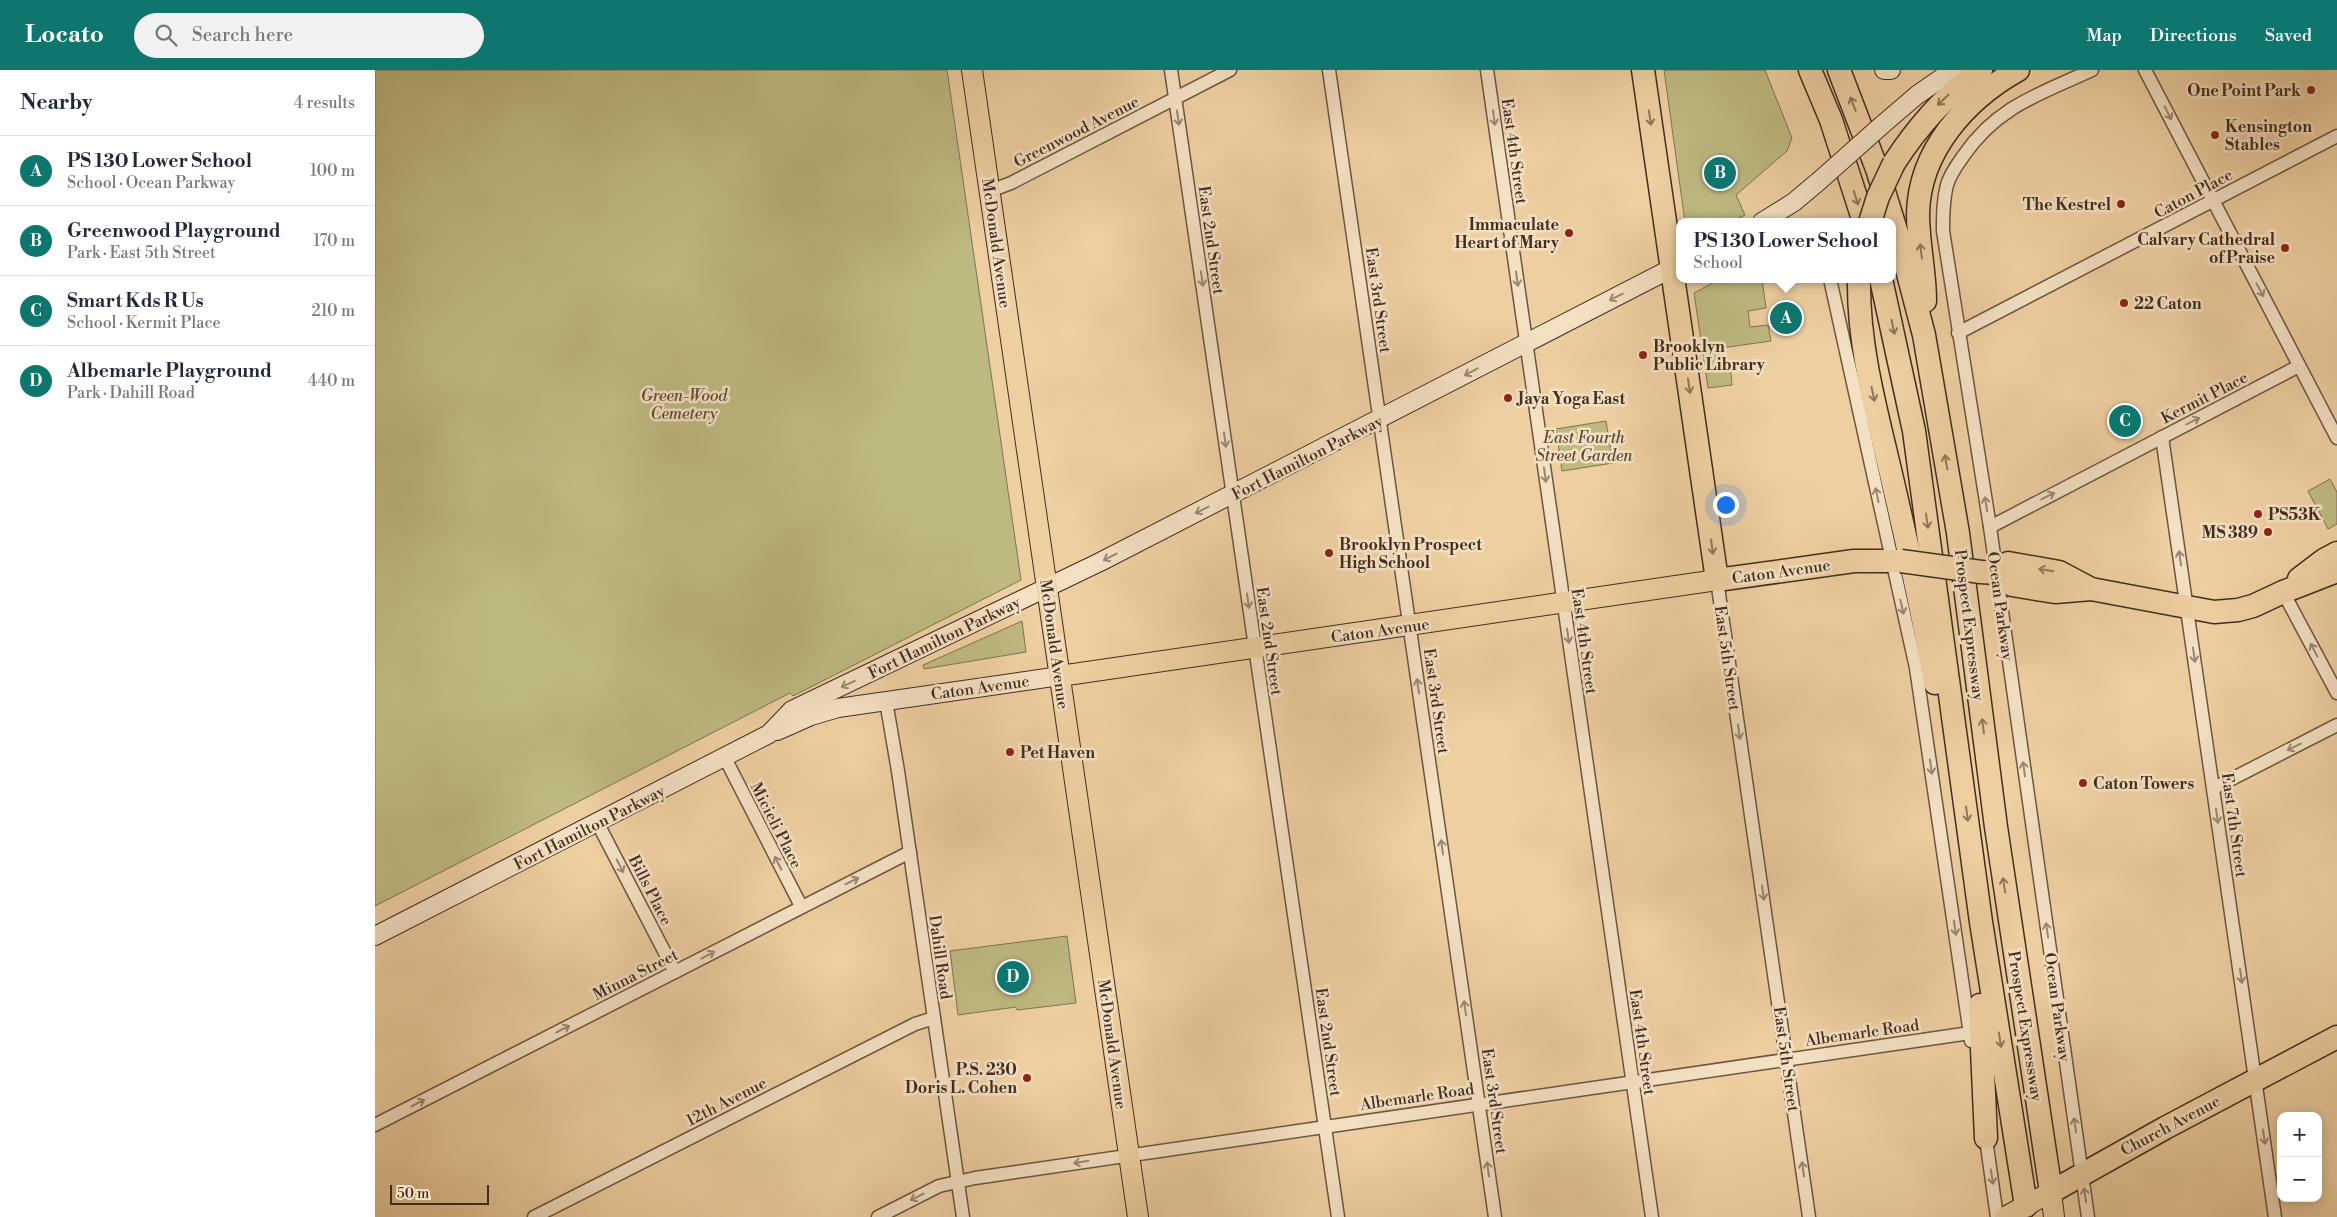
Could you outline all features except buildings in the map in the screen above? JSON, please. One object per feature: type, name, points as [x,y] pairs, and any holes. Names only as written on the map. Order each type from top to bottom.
[{"type":"highway","name":"East 5th Street","points":[[1643,70],[1676,257]]},
{"type":"highway","points":[[1810,70],[1831,120],[1863,218]]},
{"type":"highway","name":"Prospect Expressway","points":[[1839,70],[1877,168],[1892,218]]},
{"type":"highway","points":[[1871,218],[1894,163],[1912,134],[1940,102],[1981,70]]},
{"type":"highway","points":[[1924,335],[1925,282],[1918,213],[1920,196],[1929,164],[1939,145],[1965,109],[1985,91],[2019,70]]},
{"type":"highway","name":"Prospect Expressway","points":[[1896,230],[1924,335],[1958,533],[1994,817],[2051,1192]]},
{"type":"highway","name":"East 5th Street","points":[[1680,283],[1717,580]]},
{"type":"highway","points":[[1859,283],[1859,313],[1863,351],[1921,602],[1935,686],[1956,730]]},
{"type":"highway","name":"Prospect Expressway","points":[[1882,283],[1915,431],[1981,922],[2026,1211]]},
{"type":"highway","name":"Caton Avenue","points":[[2283,592],[2324,560],[2337,553]]},
{"type":"highway","name":"Caton Avenue","points":[[1717,580],[1854,561],[1896,560],[1989,572],[2008,563],[2059,572],[2091,589],[2208,612],[2238,610],[2253,606],[2337,571]]},
{"type":"highway","points":[[1981,922],[1975,951],[1983,1032],[1986,1138]]},
{"type":"highway","name":"Church Avenue","points":[[2051,1192],[2337,1037]]},
{"type":"main road","name":"McDonald Avenue","points":[[972,70],[1138,1217]]},
{"type":"main road","points":[[1884,70],[1891,70]]},
{"type":"main road","points":[[1768,218],[1794,202],[1917,95],[1953,70]]},
{"type":"main road","name":"Fort Hamilton Parkway","points":[[375,936],[725,758],[769,734],[792,710],[1047,588],[1526,343],[1676,275]]},
{"type":"main road","name":"Caton Avenue","points":[[769,734],[825,711],[886,701],[1717,580]]},
{"type":"main road","points":[[2051,1192],[2054,1217]]},
{"type":"main road","name":"Church Avenue","points":[[2005,1217],[2026,1211],[2051,1192]]},
{"type":"street","name":"East 2nd Street","points":[[1171,70],[1338,1217]]},
{"type":"street","name":"Greenwood Avenue","points":[[990,191],[1230,70]]},
{"type":"street","name":"East 3rd Street","points":[[1329,70],[1495,1217]]},
{"type":"street","name":"East 4th Street","points":[[1487,70],[1652,1217]]},
{"type":"street","name":"Ocean Parkway","points":[[2089,1217],[1989,572],[1990,526],[1943,231],[1944,200],[1948,183],[1955,168],[1973,142],[1998,116],[2013,106],[2092,70]]},
{"type":"street","points":[[2145,70],[2299,366],[2332,414],[2337,438]]},
{"type":"street","name":"Caton Place","points":[[1958,334],[2337,136]]},
{"type":"street","points":[[1830,283],[1896,560],[1916,668],[1997,1217]]},
{"type":"street","name":"Kermit Place","points":[[1990,526],[2299,366]]},
{"type":"street","name":"East 7th Street","points":[[2162,437],[2275,1217]]},
{"type":"street","name":"East 5th Street","points":[[1717,580],[1809,1217]]},
{"type":"street","points":[[2283,592],[2337,693]]},
{"type":"street","name":"Dahill Road","points":[[886,701],[963,1217]]},
{"type":"street","points":[[2213,788],[2337,725]]},
{"type":"street","name":"Micieli Place","points":[[725,758],[801,906]]},
{"type":"street","name":"Bills Place","points":[[597,822],[675,972]]},
{"type":"street","name":"Minna Street","points":[[375,1125],[910,852]]},
{"type":"street","name":"12th Avenue","points":[[534,1217],[915,1024],[934,1018]]},
{"type":"street","name":"Albemarle Road","points":[[879,1217],[939,1186],[957,1182],[1129,1154],[1970,1033]]},
{"type":"green space","name":"Green-Wood Cemetery","points":[[375,70],[947,70],[1021,580],[793,696],[790,693],[375,906]]},
{"type":"green space","points":[[1664,70],[1765,70],[1792,138],[1787,151],[1736,195],[1745,215],[1739,218],[1684,218]]},
{"type":"green space","points":[[1713,283],[1763,283],[1766,308],[1748,311],[1750,327],[1768,325],[1771,341],[1721,348],[1723,363],[1730,362],[1732,385],[1708,388],[1694,293]]},
{"type":"green space","name":"East Fourth Street Garden","points":[[1606,421],[1613,463],[1562,471],[1556,429]]},
{"type":"green space","points":[[2330,479],[2337,492],[2337,524],[2328,529],[2308,491]]},
{"type":"green space","points":[[1022,621],[1026,652],[924,669],[923,665]]},
{"type":"green space","points":[[1067,936],[1076,1003],[1017,1010],[1016,1007],[958,1015],[950,951]]},
{"type":"place","name":"One Point Park","points":[[2311,90]]},
{"type":"place","name":"Kensington Stables","points":[[2215,135]]},
{"type":"place","name":"Greenwood Playground","points":[[1720,173]]},
{"type":"place","name":"The Kestrel","points":[[2121,204]]},
{"type":"place","name":"Immaculate Heart of Mary","points":[[1569,233]]},
{"type":"place","name":"Calvary Cathedral of Praise","points":[[2285,248]]},
{"type":"place","name":"22 Caton","points":[[2124,303]]},
{"type":"place","name":"PS 130 Lower School","points":[[1786,318]]},
{"type":"place","name":"Brooklyn Public Library","points":[[1643,355]]},
{"type":"place","name":"Jaya Yoga East","points":[[1508,398]]},
{"type":"place","name":"Smart Kds R Us","points":[[2125,421]]},
{"type":"place","name":"PS53K","points":[[2258,514]]},
{"type":"place","name":"MS 389","points":[[2268,532]]},
{"type":"place","name":"Brooklyn Prospect High School","points":[[1329,553]]},
{"type":"place","name":"Pet Haven","points":[[1010,752]]},
{"type":"place","name":"Caton Towers","points":[[2083,783]]},
{"type":"place","name":"Albemarle Playground","points":[[1013,977]]},
{"type":"place","name":"P.S. 230 Doris L. Cohen","points":[[1027,1078]]}]
